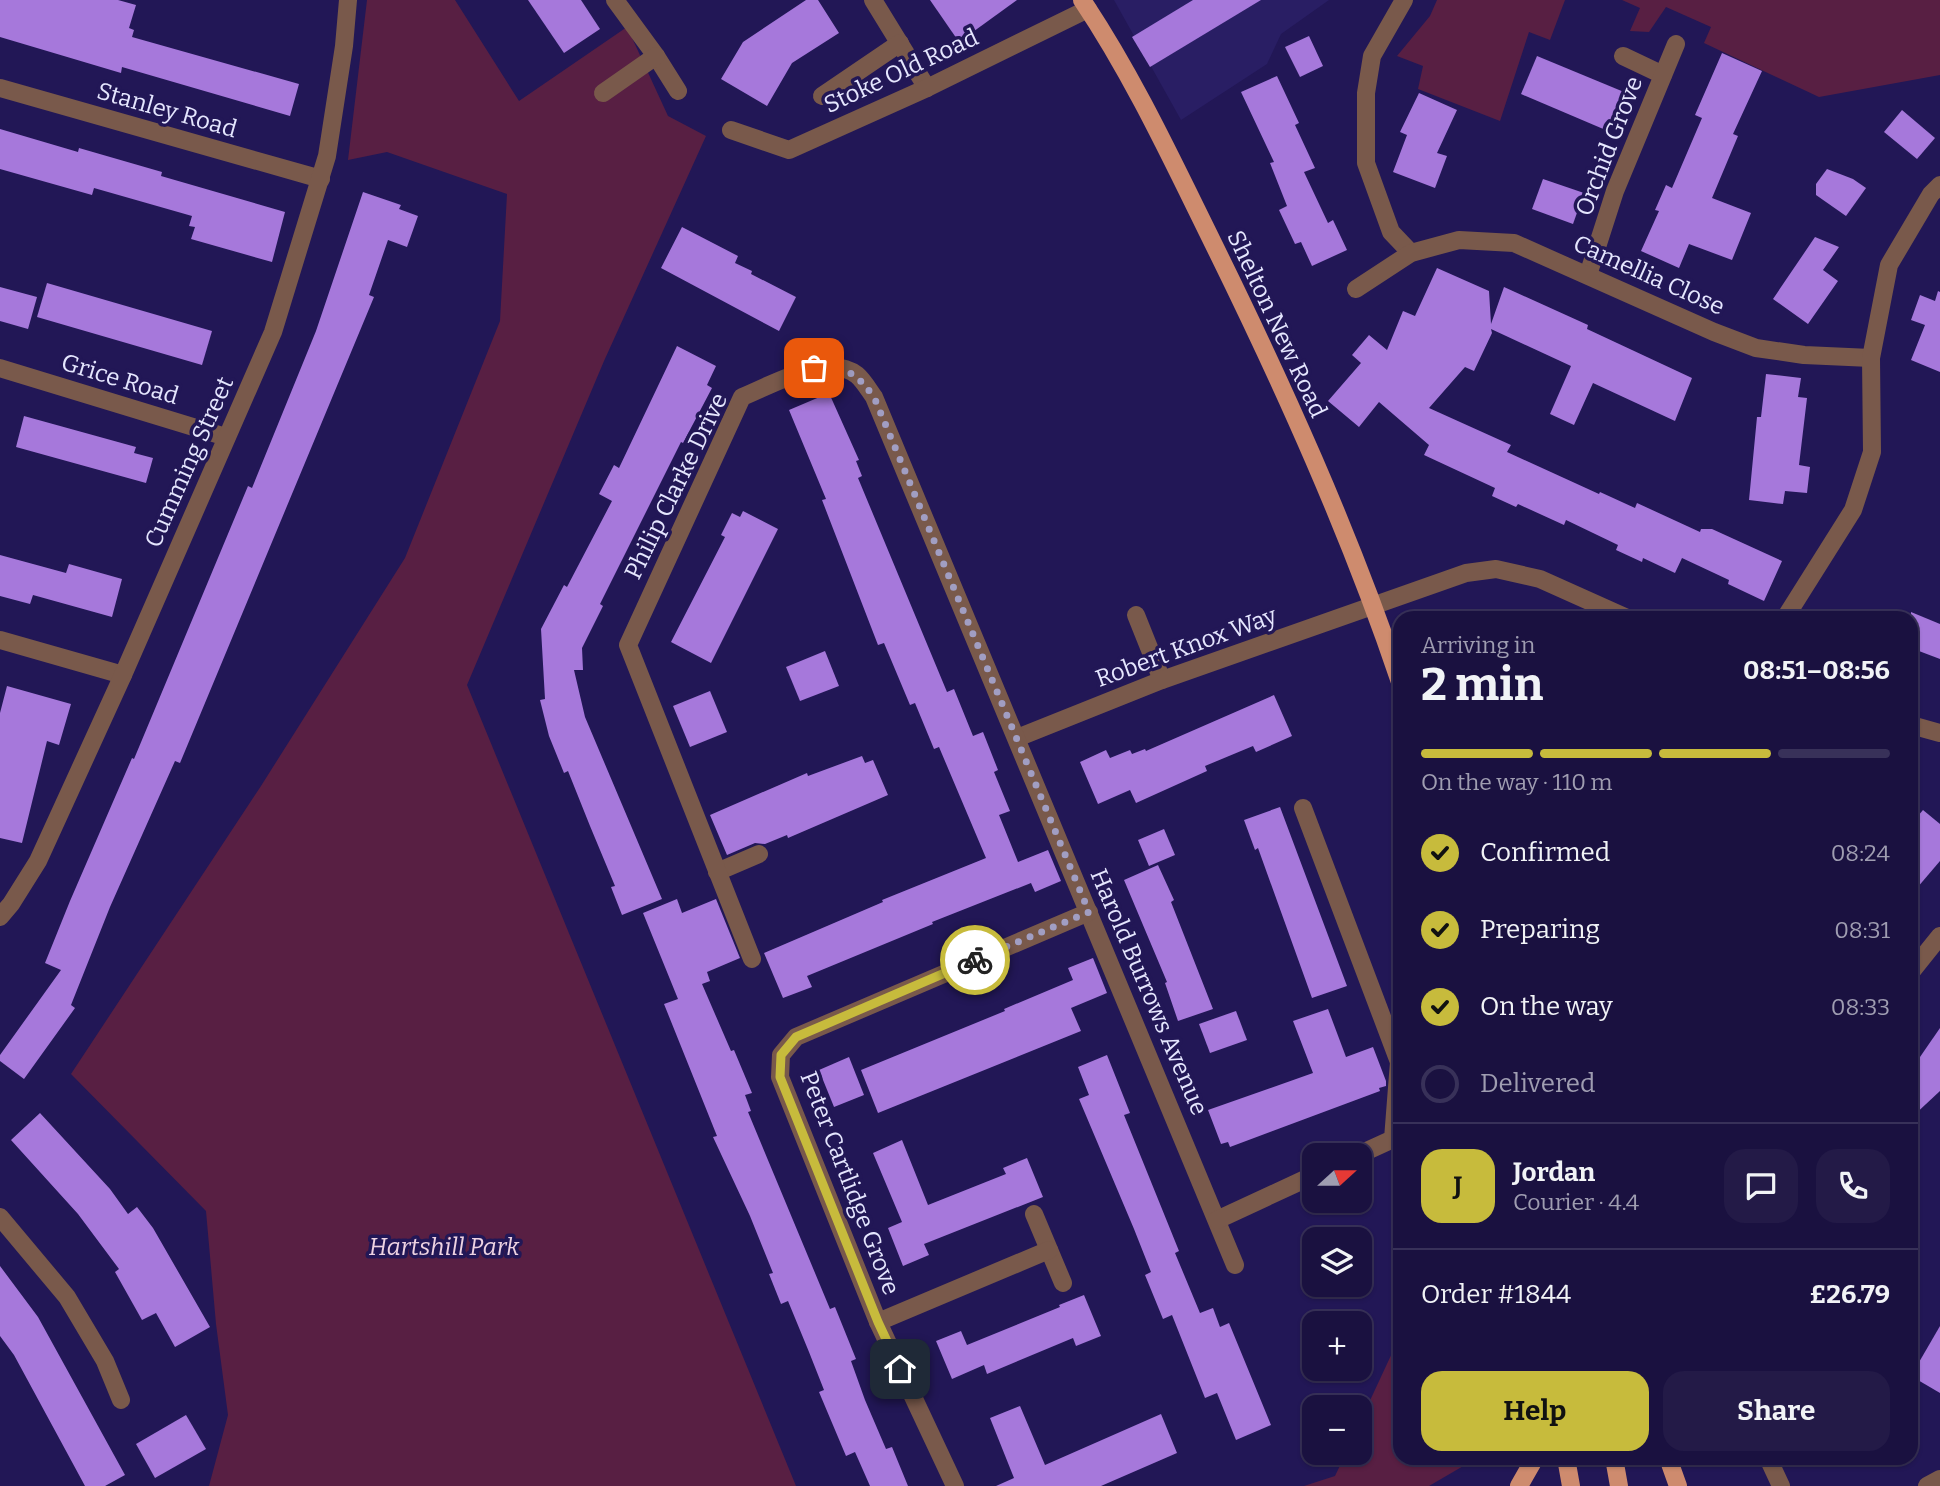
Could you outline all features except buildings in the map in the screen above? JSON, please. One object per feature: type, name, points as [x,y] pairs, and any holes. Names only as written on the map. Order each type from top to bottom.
[{"type":"main road","name":"Shelton New Road","points":[[1085,4],[1144,102],[1258,335],[1344,529],[1393,661]]},
{"type":"main road","points":[[1518,1486],[1531,1465]]},
{"type":"main road","points":[[1567,1465],[1571,1486]]},
{"type":"main road","points":[[1615,1465],[1619,1486]]},
{"type":"main road","points":[[1670,1465],[1678,1486]]},
{"type":"street","name":"Cumming Street","points":[[4,908],[38,861],[123,675],[273,332],[327,156],[344,46],[348,0]]},
{"type":"street","points":[[615,0],[678,91]]},
{"type":"street","points":[[873,0],[927,88]]},
{"type":"street","points":[[1404,0],[1373,56],[1366,93],[1366,163],[1391,232],[1411,253]]},
{"type":"street","name":"Stoke Old Road","points":[[731,130],[789,150],[927,88],[1085,4]]},
{"type":"street","points":[[822,96],[900,43]]},
{"type":"street","name":"Orchid Grove","points":[[1588,275],[1615,191],[1676,44]]},
{"type":"street","points":[[603,93],[656,56]]},
{"type":"street","name":"Orchid Grove","points":[[1623,56],[1663,75]]},
{"type":"street","name":"Stanley Road","points":[[0,88],[321,180]]},
{"type":"street","points":[[1789,611],[1853,510],[1872,452],[1871,358],[1889,265],[1931,194],[1940,185]]},
{"type":"street","name":"Camellia Close","points":[[1356,289],[1411,253],[1459,240],[1514,243],[1756,348],[1804,355],[1871,358]]},
{"type":"street","name":"Grice Road","points":[[0,368],[226,437]]},
{"type":"street","name":"Philip Clarke Drive","points":[[752,958],[628,645],[742,397],[814,368],[838,368],[857,375],[874,397],[1017,738]]},
{"type":"street","name":"Robert Knox Way","points":[[1017,738],[1162,680],[1466,573],[1496,569],[1540,579],[1611,611]]},
{"type":"street","points":[[1136,615],[1162,680]]},
{"type":"street","points":[[0,640],[123,675]]},
{"type":"street","points":[[1918,727],[1940,733]]},
{"type":"street","name":"Harold Burrows Avenue","points":[[1017,738],[1236,1265]]},
{"type":"street","points":[[1303,808],[1393,1046]]},
{"type":"street","points":[[717,872],[759,854]]},
{"type":"street","name":"Peter Cartlidge Grove","points":[[955,1486],[878,1322],[780,1077],[781,1055],[796,1037],[1089,912]]},
{"type":"street","points":[[1918,963],[1940,936]]},
{"type":"street","points":[[1372,1150],[1393,1143]]},
{"type":"street","points":[[1217,1220],[1302,1181]]},
{"type":"street","points":[[1034,1214],[1063,1283]]},
{"type":"street","points":[[0,1217],[66,1297],[105,1362],[121,1400]]},
{"type":"street","points":[[878,1322],[1049,1250]]},
{"type":"street","points":[[1771,1465],[1781,1486]]},
{"type":"street","points":[[1927,1486],[1940,1479]]},
{"type":"shaded area","points":[[1114,0],[1329,0],[1281,34],[1267,64],[1181,120]]},
{"type":"green space","name":"Hartshill Park","points":[[367,0],[455,0],[519,101],[627,27],[668,116],[706,136],[604,361],[467,685],[796,1486],[209,1486],[228,1415],[216,1324],[206,1211],[71,1074],[261,786],[405,558],[500,321],[507,194],[387,152],[348,160]]},
{"type":"green space","points":[[1437,0],[1565,0],[1550,40],[1529,32],[1500,121],[1418,89],[1423,66],[1397,56],[1430,16]]},
{"type":"green space","points":[[1622,0],[1940,0],[1940,75],[1819,97],[1704,43],[1711,27],[1666,7],[1649,32],[1630,31],[1640,8]]},
{"type":"green space","points":[[1393,1351],[1393,1465],[1465,1465],[1429,1486],[1304,1486],[1335,1476],[1340,1465],[1372,1465],[1372,1396]]},
{"type":"way so far","points":[[814,368],[838,368],[857,375],[874,397],[1089,912],[975,960]]},
{"type":"route","points":[[900,1369],[878,1322],[780,1077],[781,1055],[796,1037],[975,960]]}]
